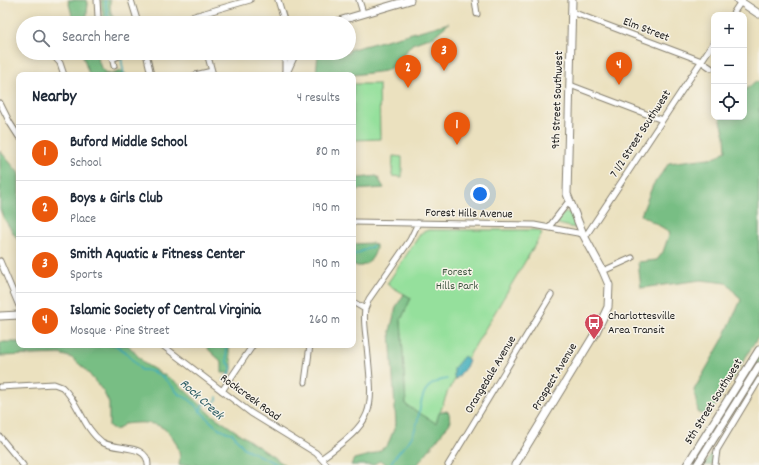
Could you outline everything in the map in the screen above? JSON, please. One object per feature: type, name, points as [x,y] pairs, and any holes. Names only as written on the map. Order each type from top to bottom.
[{"type":"street","points":[[97,0],[98,16]]},
{"type":"street","points":[[132,0],[136,16]]},
{"type":"street","points":[[194,16],[250,0]]},
{"type":"street","points":[[278,0],[283,16]]},
{"type":"street","points":[[359,0],[363,13]]},
{"type":"street","points":[[354,16],[410,0]]},
{"type":"street","points":[[475,0],[476,14]]},
{"type":"street","name":"9th Street Southwest","points":[[572,0],[567,194],[584,236]]},
{"type":"street","points":[[734,12],[740,1],[759,14]]},
{"type":"street","name":"Elm Street","points":[[572,12],[701,61],[711,68]]},
{"type":"street","name":"7 1/2 Street Southwest","points":[[584,236],[711,46]]},
{"type":"street","points":[[57,60],[63,72]]},
{"type":"street","points":[[112,60],[114,66]]},
{"type":"street","points":[[148,60],[150,72]]},
{"type":"street","points":[[209,60],[213,72]]},
{"type":"street","points":[[285,60],[285,72]]},
{"type":"street","points":[[286,72],[292,60]]},
{"type":"street","points":[[570,85],[662,120]]},
{"type":"street","points":[[0,103],[16,132]]},
{"type":"street","points":[[549,228],[569,201]]},
{"type":"street","name":"Forest Hills Avenue","points":[[356,222],[534,225],[584,236]]},
{"type":"street","points":[[322,458],[358,429],[368,411],[371,391],[365,309],[369,299],[410,240],[418,223]]},
{"type":"street","name":"Prospect Avenue","points":[[515,465],[605,314],[610,292],[603,271],[584,236]]},
{"type":"street","points":[[603,271],[632,258]]},
{"type":"street","points":[[0,261],[16,299]]},
{"type":"street","name":"Orangedale Avenue","points":[[448,465],[551,295]]},
{"type":"street","points":[[356,304],[365,309]]},
{"type":"street","points":[[0,316],[16,315]]},
{"type":"street","name":"Rockcreek Road","points":[[167,348],[251,414],[322,458],[327,465]]},
{"type":"street","points":[[222,391],[251,348]]},
{"type":"street","points":[[305,382],[310,348]]},
{"type":"street","name":"5th Street Southwest","points":[[687,465],[759,350]]},
{"type":"street","name":"5th Street Southwest","points":[[697,465],[759,366]]},
{"type":"street","points":[[715,465],[717,450],[759,380]]},
{"type":"street","points":[[0,387],[54,384],[62,387],[97,436],[112,446],[130,448],[140,452],[147,458],[148,465]]},
{"type":"street","name":"5th Street Southwest","points":[[747,386],[754,390]]},
{"type":"street","points":[[706,435],[713,439]]},
{"type":"street","points":[[0,437],[24,465]]},
{"type":"green space","points":[[68,0],[86,0],[88,4],[87,16],[72,16]]},
{"type":"green space","points":[[101,0],[110,0],[111,13],[113,16],[103,16]]},
{"type":"green space","points":[[449,23],[434,36],[412,44],[395,65],[385,71],[356,75],[356,72],[316,72],[317,60],[356,60],[356,48]]},
{"type":"green space","points":[[84,60],[98,60],[101,68],[105,72],[88,72]]},
{"type":"green space","points":[[756,81],[759,83],[759,336],[708,417],[698,412],[694,390],[723,339],[741,300],[727,283],[701,280],[641,288],[638,262],[657,260],[663,252],[670,232],[641,215],[653,185],[669,163],[717,157],[726,150],[725,136],[721,120],[747,120],[747,88]]},
{"type":"green space","points":[[356,84],[379,84],[380,139],[356,140]]},
{"type":"green space","points":[[0,151],[16,170],[16,237],[3,217],[0,209]]},
{"type":"green space","points":[[393,156],[402,157],[402,177],[392,176]]},
{"type":"green space","points":[[377,176],[384,188],[356,190],[356,177]]},
{"type":"green space","points":[[565,212],[571,213],[577,227],[575,228],[558,224],[558,220]]},
{"type":"green space","name":"Forest Hills Park","points":[[428,230],[538,230],[542,233],[447,393],[436,424],[406,405],[401,320],[411,298],[387,284],[421,233]]},
{"type":"green space","points":[[372,243],[376,245],[372,258],[369,262],[361,266],[356,266],[356,244]]},
{"type":"green space","points":[[404,294],[411,298],[401,320],[406,405],[436,423],[439,413],[447,411],[449,413],[450,423],[417,465],[386,465],[384,462],[379,461],[373,465],[351,465],[354,459],[374,454],[385,447],[388,444],[396,424],[390,331],[396,307]]},
{"type":"green space","points":[[0,342],[16,342],[16,348],[131,348],[145,364],[176,382],[212,415],[285,465],[179,465],[180,458],[177,445],[165,429],[146,423],[124,424],[115,430],[109,426],[109,403],[103,391],[85,369],[72,358],[60,354],[0,356]]},
{"type":"green space","points":[[208,348],[229,348],[232,363],[231,373],[222,373],[222,362]]},
{"type":"green space","points":[[759,355],[759,362],[718,427],[712,430]]},
{"type":"green space","points":[[713,451],[715,452],[712,465],[704,465]]},
{"type":"water","points":[[464,356],[469,360],[466,367],[456,379],[454,377],[454,368]]},
{"type":"waterway","points":[[105,0],[108,16]]},
{"type":"waterway","points":[[122,60],[124,72]]},
{"type":"waterway","points":[[356,254],[373,246]]},
{"type":"waterway","name":"Rock Creek","points":[[120,348],[126,352],[141,370],[152,371],[165,379],[177,393],[191,401],[214,425],[232,433],[244,448],[278,465]]},
{"type":"waterway","points":[[224,380],[231,371],[231,366],[227,362],[226,348]]},
{"type":"waterway","points":[[390,465],[411,438],[418,420],[421,402],[428,387],[436,382],[447,379]]},
{"type":"waterway","points":[[200,412],[203,404],[207,403],[210,405],[217,400],[217,397]]},
{"type":"place","name":"Smith Aquatic & Fitness Center","points":[[444,71]]},
{"type":"place","name":"Islamic Society of Central Virginia","points":[[619,85]]},
{"type":"place","name":"Boys & Girls Club","points":[[408,88]]},
{"type":"place","name":"Buford Middle School","points":[[457,145]]},
{"type":"place","name":"Charlottesville Area Transit","points":[[594,340]]}]
